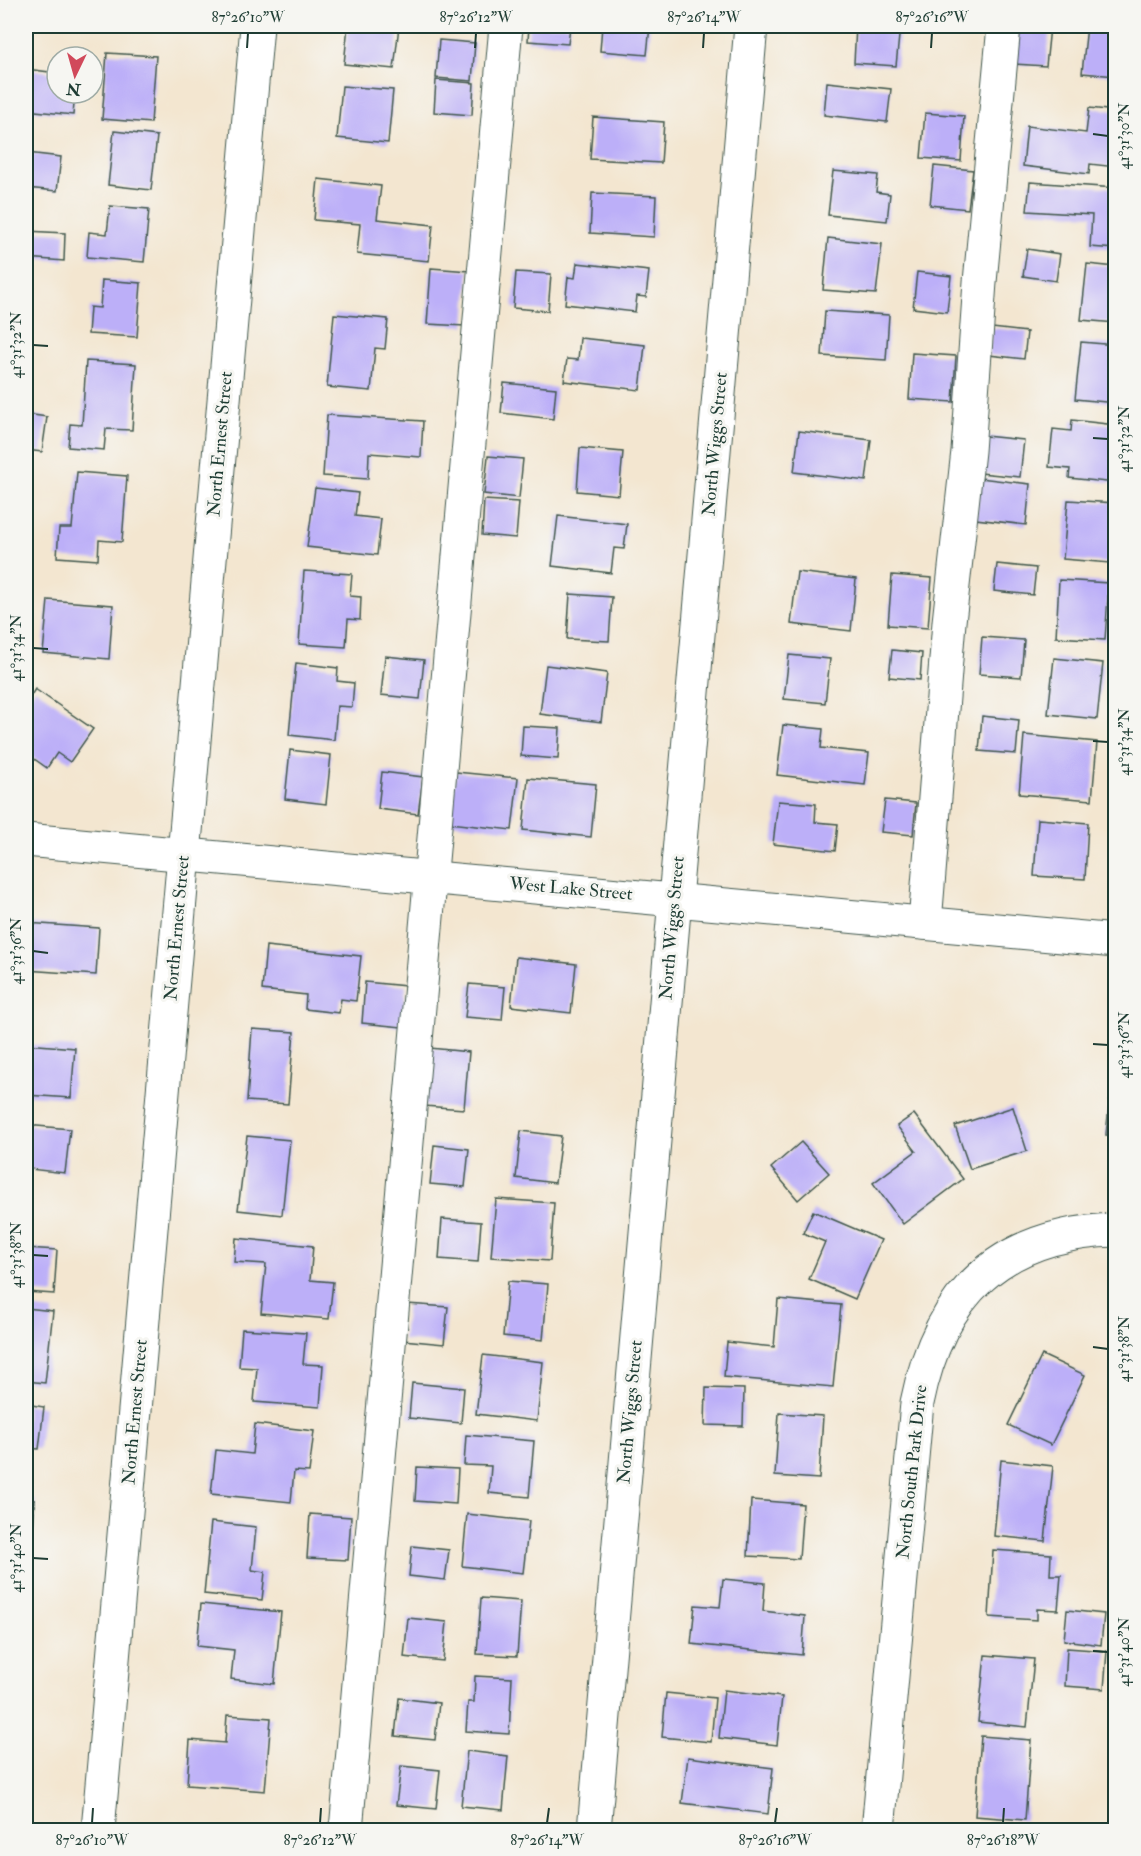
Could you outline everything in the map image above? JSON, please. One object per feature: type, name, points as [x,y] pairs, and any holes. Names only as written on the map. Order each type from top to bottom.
[{"type":"street","name":"North Ernest Street","points":[[98,1830],[257,26]]},
{"type":"street","points":[[346,1830],[506,26]]},
{"type":"street","name":"North Wiggs Street","points":[[594,1830],[751,26]]},
{"type":"street","points":[[925,923],[944,679],[968,451],[981,259],[1004,26]]},
{"type":"street","name":"West Lake Street","points":[[26,840],[1116,940]]},
{"type":"street","name":"North South Park Drive","points":[[878,1830],[917,1403],[930,1349],[953,1309],[971,1286],[1006,1257],[1026,1247],[1070,1233],[1116,1230]]},
{"type":"building","points":[[348,26],[399,26],[394,69],[344,64]]},
{"type":"building","points":[[529,26],[570,26],[568,44],[528,41]]},
{"type":"building","points":[[602,26],[650,26],[647,55],[600,51]]},
{"type":"building","points":[[856,26],[900,26],[896,66],[854,63]]},
{"type":"building","points":[[1017,26],[1050,27],[1046,66],[1014,64]]},
{"type":"building","points":[[1087,26],[1116,26],[1116,76],[1082,73]]},
{"type":"building","points":[[439,40],[475,43],[472,81],[436,78]]},
{"type":"building","points":[[107,53],[156,56],[151,123],[102,119],[103,105],[105,105]]},
{"type":"building","points":[[26,69],[45,71],[45,105],[74,105],[73,115],[26,110]]},
{"type":"building","points":[[436,80],[474,83],[472,115],[434,112]]},
{"type":"building","points":[[827,82],[891,89],[887,122],[824,115]]},
{"type":"building","points":[[342,86],[393,90],[388,143],[337,138]]},
{"type":"building","points":[[1089,108],[1116,111],[1116,167],[1090,164],[1089,174],[1023,166],[1027,126],[1086,133]]},
{"type":"building","points":[[925,113],[964,116],[961,161],[921,158]]},
{"type":"building","points":[[593,117],[664,122],[661,163],[590,159]]},
{"type":"building","points":[[114,131],[157,136],[151,190],[108,185]]},
{"type":"building","points":[[27,153],[61,157],[57,191],[26,188]]},
{"type":"building","points":[[934,166],[973,170],[968,209],[930,205]]},
{"type":"building","points":[[833,171],[878,175],[876,192],[890,194],[887,221],[828,215]]},
{"type":"building","points":[[318,179],[381,186],[377,219],[433,225],[429,261],[357,254],[360,224],[314,220]]},
{"type":"building","points":[[1030,182],[1116,188],[1116,249],[1090,247],[1092,215],[1027,211]]},
{"type":"building","points":[[592,193],[656,196],[654,237],[590,233]]},
{"type":"building","points":[[110,206],[149,209],[144,262],[87,257],[89,232],[107,234]]},
{"type":"building","points":[[26,231],[65,233],[64,261],[26,258]]},
{"type":"building","points":[[828,238],[882,244],[876,294],[823,290]]},
{"type":"building","points":[[1027,249],[1060,254],[1056,281],[1023,276]]},
{"type":"building","points":[[577,263],[649,271],[646,297],[637,296],[635,312],[565,304],[568,277],[575,278]]},
{"type":"building","points":[[1087,264],[1116,267],[1116,323],[1081,320]]},
{"type":"building","points":[[431,268],[469,271],[465,326],[427,324]]},
{"type":"building","points":[[516,272],[551,274],[548,311],[513,308]]},
{"type":"building","points":[[917,272],[951,276],[947,312],[913,308]]},
{"type":"building","points":[[102,280],[141,283],[137,337],[88,334],[90,307],[100,308]]},
{"type":"building","points":[[825,311],[889,315],[886,360],[822,356]]},
{"type":"building","points":[[334,314],[388,319],[385,349],[375,348],[371,391],[327,387]]},
{"type":"building","points":[[992,328],[1027,332],[1024,359],[989,355]]},
{"type":"building","points":[[580,338],[645,345],[640,390],[564,381],[567,359],[578,360]]},
{"type":"building","points":[[1081,342],[1116,345],[1116,403],[1075,399]]},
{"type":"building","points":[[912,353],[956,356],[953,402],[909,399]]},
{"type":"building","points":[[86,361],[136,364],[132,430],[106,429],[104,450],[68,447],[70,424],[82,425]]},
{"type":"building","points":[[504,383],[556,388],[553,419],[501,413]]},
{"type":"building","points":[[26,414],[47,417],[42,452],[26,450]]},
{"type":"building","points":[[327,415],[423,421],[421,457],[369,453],[368,479],[323,476]]},
{"type":"building","points":[[1072,420],[1116,425],[1116,483],[1069,478],[1070,469],[1049,467],[1053,429],[1071,431]]},
{"type":"building","points":[[799,431],[871,440],[866,481],[794,472]]},
{"type":"building","points":[[985,436],[1024,440],[1020,477],[980,473]]},
{"type":"building","points":[[580,448],[623,452],[619,495],[577,491]]},
{"type":"building","points":[[488,456],[523,459],[519,498],[484,494]]},
{"type":"building","points":[[77,472],[127,476],[122,542],[99,540],[98,560],[57,557],[59,528],[72,528]]},
{"type":"building","points":[[980,478],[1030,484],[1026,525],[976,519]]},
{"type":"building","points":[[315,488],[358,493],[355,516],[381,519],[377,555],[307,547]]},
{"type":"building","points":[[484,500],[519,502],[516,538],[482,535]]},
{"type":"building","points":[[1068,500],[1115,503],[1110,563],[1063,559]]},
{"type":"building","points":[[558,516],[627,524],[624,549],[614,548],[611,573],[552,566]]},
{"type":"building","points":[[997,564],[1036,568],[1033,595],[994,591]]},
{"type":"building","points":[[304,571],[352,574],[350,596],[361,597],[360,620],[348,619],[346,647],[299,644]]},
{"type":"building","points":[[797,572],[856,579],[851,631],[791,624]]},
{"type":"building","points":[[892,575],[932,578],[928,628],[888,625]]},
{"type":"building","points":[[1059,580],[1109,583],[1105,640],[1056,637]]},
{"type":"building","points":[[570,594],[612,597],[609,641],[567,639]]},
{"type":"building","points":[[48,600],[113,605],[109,659],[43,653]]},
{"type":"building","points":[[982,637],[1024,640],[1021,677],[979,674]]},
{"type":"building","points":[[892,650],[922,653],[920,680],[889,677]]},
{"type":"building","points":[[789,655],[830,659],[825,703],[784,699]]},
{"type":"building","points":[[385,656],[424,660],[420,699],[381,695]]},
{"type":"building","points":[[1054,658],[1103,663],[1097,719],[1048,714]]},
{"type":"building","points":[[296,663],[338,668],[337,681],[354,683],[352,707],[337,706],[334,740],[289,735]]},
{"type":"building","points":[[546,665],[607,673],[601,722],[540,714]]},
{"type":"building","points":[[35,689],[93,729],[70,762],[57,753],[47,768],[26,753],[26,731],[29,726],[26,723],[26,703]]},
{"type":"building","points":[[982,716],[1019,720],[1016,754],[979,751]]},
{"type":"building","points":[[783,725],[823,729],[821,748],[869,753],[865,785],[777,775]]},
{"type":"building","points":[[523,726],[560,728],[558,759],[521,756]]},
{"type":"building","points":[[1024,735],[1097,742],[1092,800],[1019,794]]},
{"type":"building","points":[[290,750],[331,755],[326,804],[285,799]]},
{"type":"building","points":[[382,772],[423,777],[418,814],[378,809]]},
{"type":"building","points":[[456,772],[518,778],[512,830],[450,823]]},
{"type":"building","points":[[528,778],[596,784],[591,837],[523,830]]},
{"type":"building","points":[[885,800],[916,803],[913,835],[881,832]]},
{"type":"building","points":[[778,801],[816,804],[815,822],[838,824],[835,851],[773,844]]},
{"type":"building","points":[[1038,819],[1088,823],[1085,879],[1034,876]]},
{"type":"building","points":[[26,923],[99,928],[96,975],[26,970]]},
{"type":"building","points":[[266,946],[361,956],[356,1001],[341,999],[339,1013],[305,1009],[306,995],[262,990]]},
{"type":"building","points":[[516,957],[576,964],[571,1013],[511,1006]]},
{"type":"building","points":[[365,982],[406,986],[402,1027],[362,1023]]},
{"type":"building","points":[[469,984],[505,987],[502,1020],[465,1017]]},
{"type":"building","points":[[252,1029],[294,1032],[288,1104],[247,1101]]},
{"type":"building","points":[[26,1044],[75,1048],[71,1098],[26,1095]]},
{"type":"building","points":[[430,1048],[469,1052],[464,1109],[424,1106]]},
{"type":"building","points":[[1112,1077],[1116,1077],[1116,1136],[1106,1135]]},
{"type":"building","points":[[1013,1107],[1027,1151],[970,1169],[955,1126]]},
{"type":"building","points":[[914,1114],[963,1179],[903,1224],[873,1183],[916,1151],[897,1126]]},
{"type":"building","points":[[26,1125],[70,1129],[65,1173],[30,1169],[27,1197]]},
{"type":"building","points":[[521,1131],[561,1136],[555,1183],[516,1178]]},
{"type":"building","points":[[247,1136],[290,1140],[282,1215],[238,1210]]},
{"type":"building","points":[[801,1142],[829,1173],[798,1200],[771,1168]]},
{"type":"building","points":[[434,1145],[469,1149],[465,1187],[430,1184]]},
{"type":"building","points":[[496,1199],[554,1203],[550,1261],[491,1257]]},
{"type":"building","points":[[813,1211],[881,1240],[855,1299],[809,1279],[825,1242],[803,1233]]},
{"type":"building","points":[[442,1219],[481,1222],[478,1262],[439,1259]]},
{"type":"building","points":[[236,1238],[313,1246],[310,1280],[333,1282],[329,1319],[261,1313],[266,1264],[234,1262]]},
{"type":"building","points":[[26,1248],[57,1250],[54,1294],[26,1292]]},
{"type":"building","points":[[508,1281],[548,1284],[543,1340],[503,1336]]},
{"type":"building","points":[[778,1299],[841,1305],[833,1387],[724,1377],[727,1342],[774,1347]]},
{"type":"building","points":[[407,1304],[448,1307],[444,1344],[403,1340]]},
{"type":"building","points":[[26,1308],[53,1311],[45,1383],[26,1381]]},
{"type":"building","points":[[242,1329],[306,1333],[303,1364],[323,1365],[320,1407],[254,1402],[257,1368],[239,1367]]},
{"type":"building","points":[[483,1355],[543,1362],[537,1421],[476,1414]]},
{"type":"building","points":[[1042,1355],[1085,1375],[1051,1445],[1008,1425]]},
{"type":"building","points":[[412,1383],[464,1388],[461,1423],[409,1418]]},
{"type":"building","points":[[706,1388],[744,1389],[743,1426],[705,1425]]},
{"type":"building","points":[[26,1404],[44,1407],[39,1449],[26,1448]]},
{"type":"building","points":[[779,1413],[823,1416],[819,1479],[775,1476]]},
{"type":"building","points":[[255,1424],[314,1431],[309,1472],[294,1471],[291,1502],[211,1494],[216,1450],[252,1454]]},
{"type":"building","points":[[466,1435],[534,1441],[529,1497],[489,1493],[491,1466],[464,1465]]},
{"type":"building","points":[[1001,1460],[1053,1466],[1045,1541],[994,1536]]},
{"type":"building","points":[[417,1467],[458,1469],[456,1504],[415,1501]]},
{"type":"building","points":[[26,1499],[35,1500],[32,1544],[26,1544]]},
{"type":"building","points":[[751,1500],[803,1504],[799,1559],[748,1556]]},
{"type":"building","points":[[310,1514],[351,1517],[348,1560],[307,1558]]},
{"type":"building","points":[[467,1514],[529,1521],[523,1573],[462,1566]]},
{"type":"building","points":[[211,1522],[256,1527],[252,1570],[265,1572],[262,1600],[204,1594]]},
{"type":"building","points":[[412,1546],[449,1550],[445,1580],[409,1576]]},
{"type":"building","points":[[993,1550],[1051,1554],[1050,1575],[1061,1575],[1058,1610],[1037,1609],[1037,1620],[989,1617]]},
{"type":"building","points":[[723,1579],[765,1583],[763,1611],[805,1616],[802,1655],[691,1644],[695,1605],[720,1607]]},
{"type":"building","points":[[481,1598],[521,1601],[517,1656],[477,1654]]},
{"type":"building","points":[[201,1604],[281,1612],[274,1684],[231,1679],[234,1650],[197,1646]]},
{"type":"building","points":[[1067,1610],[1104,1614],[1101,1645],[1064,1640]]},
{"type":"building","points":[[408,1618],[447,1622],[443,1661],[404,1657]]},
{"type":"building","points":[[1067,1648],[1107,1651],[1104,1689],[1065,1686]]},
{"type":"building","points":[[985,1655],[1034,1659],[1027,1727],[978,1722]]},
{"type":"building","points":[[475,1676],[512,1678],[509,1734],[466,1731],[468,1702],[474,1702]]},
{"type":"building","points":[[724,1690],[782,1697],[777,1745],[719,1738]]},
{"type":"building","points":[[666,1693],[715,1698],[711,1742],[662,1737]]},
{"type":"building","points":[[399,1698],[439,1703],[435,1740],[395,1736]]},
{"type":"building","points":[[227,1715],[271,1718],[265,1791],[187,1785],[190,1740],[225,1743]]},
{"type":"building","points":[[981,1736],[1031,1740],[1025,1820],[975,1816]]},
{"type":"building","points":[[467,1751],[508,1756],[503,1810],[461,1806]]},
{"type":"building","points":[[688,1757],[773,1768],[768,1814],[682,1803]]},
{"type":"building","points":[[401,1766],[440,1770],[436,1809],[396,1805]]}]
